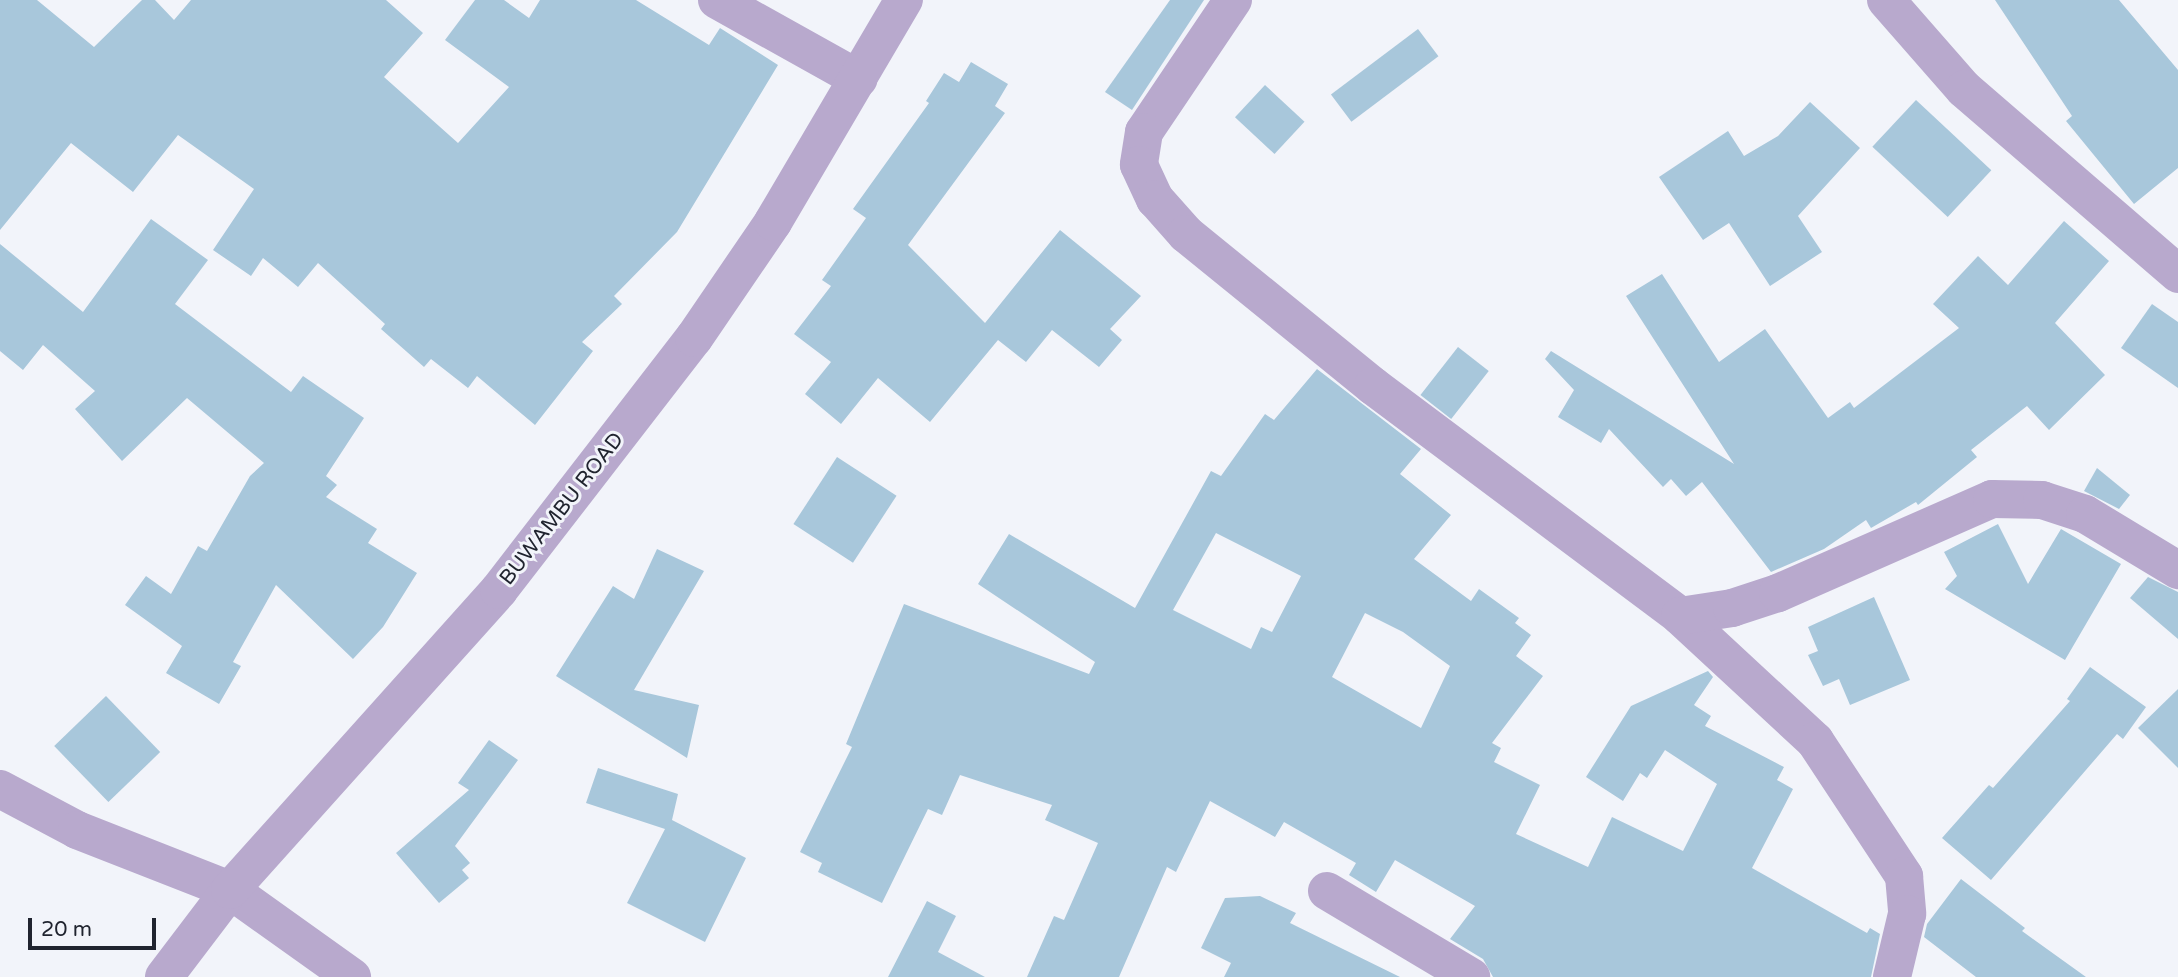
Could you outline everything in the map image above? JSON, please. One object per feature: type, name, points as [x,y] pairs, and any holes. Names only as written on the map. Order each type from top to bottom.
[{"type":"street","points":[[717,0],[859,79]]},
{"type":"street","name":"BUWAMBU ROAD","points":[[164,977],[230,890],[499,590],[694,338],[774,222],[904,0]]},
{"type":"street","points":[[1233,0],[1144,132],[1139,164],[1155,199],[1185,234],[1373,386],[1680,616],[1815,741],[1886,844],[1904,876],[1907,914],[1892,977]]},
{"type":"street","points":[[1886,0],[1964,89],[2178,274]]},
{"type":"street","points":[[1680,616],[1732,608],[1778,593],[1992,499],[2042,500],[2085,514],[2178,570]]},
{"type":"street","points":[[0,789],[77,830],[230,890],[352,977]]},
{"type":"street","points":[[1327,891],[1471,977]]},
{"type":"building","points":[[0,0],[37,0],[94,47],[142,0],[155,0],[174,20],[191,0],[386,0],[423,33],[384,77],[458,143],[509,87],[445,40],[475,0],[504,0],[529,18],[540,0],[636,0],[709,45],[720,28],[778,65],[677,232],[614,296],[622,304],[582,342],[593,351],[535,425],[477,376],[468,388],[431,359],[424,367],[381,329],[385,324],[318,263],[298,287],[263,258],[251,276],[213,250],[254,189],[178,135],[133,192],[71,143],[0,230]]},
{"type":"building","points":[[1170,0],[1204,0],[1132,110],[1105,92]]},
{"type":"building","points":[[1995,0],[2119,0],[2178,70],[2178,168],[2134,204],[2066,121],[2072,116]]},
{"type":"building","points":[[1418,29],[1438,56],[1351,122],[1331,95]]},
{"type":"building","points":[[971,62],[1008,84],[995,106],[1005,113],[908,245],[985,323],[1060,230],[1141,296],[1110,329],[1122,340],[1099,367],[1052,330],[1026,362],[998,340],[930,422],[878,378],[841,424],[805,394],[831,362],[794,334],[831,286],[822,280],[866,218],[853,209],[929,103],[926,101],[944,73],[959,82]]},
{"type":"building","points":[[1265,85],[1304,122],[1274,154],[1235,117]]},
{"type":"building","points":[[1916,100],[1991,170],[1948,217],[1872,147]]},
{"type":"building","points":[[1810,102],[1860,148],[1798,216],[1822,252],[1770,286],[1729,223],[1703,240],[1659,177],[1728,131],[1744,156],[1778,136]]},
{"type":"building","points":[[151,219],[208,260],[175,304],[291,392],[303,376],[364,418],[326,476],[337,485],[326,497],[377,529],[368,543],[417,573],[383,627],[353,659],[276,585],[233,662],[241,666],[219,704],[166,673],[182,646],[125,605],[146,576],[171,594],[198,546],[207,551],[250,476],[264,463],[187,398],[122,461],[75,409],[95,391],[43,345],[23,370],[0,351],[0,244],[83,312]]},
{"type":"building","points":[[2064,221],[2109,261],[2055,323],[2105,375],[2049,430],[2027,406],[1971,450],[1977,457],[1918,505],[1916,502],[1871,528],[1866,520],[1824,549],[1771,572],[1702,482],[1686,496],[1671,479],[1663,487],[1609,429],[1601,443],[1558,417],[1574,390],[1545,359],[1551,351],[1734,464],[1626,296],[1662,274],[1719,362],[1765,329],[1828,418],[1850,402],[1854,408],[1959,328],[1933,304],[1978,256],[2008,285]]},
{"type":"building","points":[[2152,304],[2178,322],[2178,388],[2121,348]]},
{"type":"building","points":[[1458,347],[1489,371],[1451,419],[1420,395]]},
{"type":"building","points":[[1317,369],[1421,449],[1400,474],[1451,515],[1414,559],[1471,601],[1479,589],[1519,618],[1515,623],[1531,635],[1516,656],[1543,676],[1492,743],[1501,748],[1494,762],[1540,785],[1516,834],[1588,867],[1612,817],[1683,851],[1717,784],[1665,750],[1647,778],[1640,773],[1623,801],[1586,777],[1631,706],[1708,671],[1713,677],[1694,705],[1711,716],[1705,726],[1784,767],[1777,780],[1793,789],[1752,868],[1867,933],[1870,928],[1880,934],[1871,977],[1493,977],[1483,959],[1450,939],[1475,906],[1395,860],[1376,892],[1349,875],[1356,863],[1284,822],[1275,837],[1210,801],[1176,872],[1167,867],[1119,977],[1027,977],[1054,916],[1064,920],[1098,843],[1045,820],[1052,805],[960,775],[942,815],[928,809],[882,903],[818,872],[822,863],[800,852],[852,747],[846,744],[904,604],[1089,674],[1095,662],[978,584],[1009,534],[1135,608],[1211,471],[1221,476],[1265,414],[1274,420]],"holes":[[[1216,533],[1301,576],[1272,632],[1261,627],[1251,649],[1173,610]],[[1365,613],[1403,632],[1450,666],[1421,728],[1332,677]]]},
{"type":"building","points":[[837,457],[897,496],[853,563],[793,524]]},
{"type":"building","points":[[2097,468],[2130,495],[2119,509],[2084,491]]},
{"type":"building","points":[[1998,524],[2028,584],[2061,529],[2121,564],[2065,660],[1945,589],[1957,576],[1944,552]]},
{"type":"building","points":[[657,549],[704,571],[634,690],[699,705],[687,758],[556,676],[613,586],[634,599]]},
{"type":"building","points":[[2148,577],[2178,592],[2178,639],[2130,598]]},
{"type":"building","points":[[1874,597],[1910,680],[1850,705],[1839,679],[1823,686],[1808,655],[1818,651],[1808,627]]},
{"type":"building","points":[[2090,667],[2146,707],[2123,739],[2117,734],[1991,880],[1942,838],[1989,785],[1993,788],[2070,701],[2067,699]]},
{"type":"building","points":[[2178,689],[2178,768],[2138,728]]},
{"type":"building","points":[[106,696],[160,752],[108,802],[54,746]]},
{"type":"building","points":[[489,740],[518,760],[455,846],[470,863],[462,870],[469,878],[439,903],[396,853],[469,790],[458,783]]},
{"type":"building","points":[[598,768],[678,794],[672,820],[746,858],[705,942],[627,903],[665,829],[586,803]]},
{"type":"building","points":[[1961,879],[2025,928],[2022,931],[2086,977],[1976,977],[1924,937],[1927,924]]},
{"type":"building","points":[[1260,896],[1296,913],[1290,923],[1400,977],[1224,977],[1231,963],[1201,948],[1225,898]]},
{"type":"building","points":[[927,901],[956,916],[938,952],[985,977],[888,977]]}]
